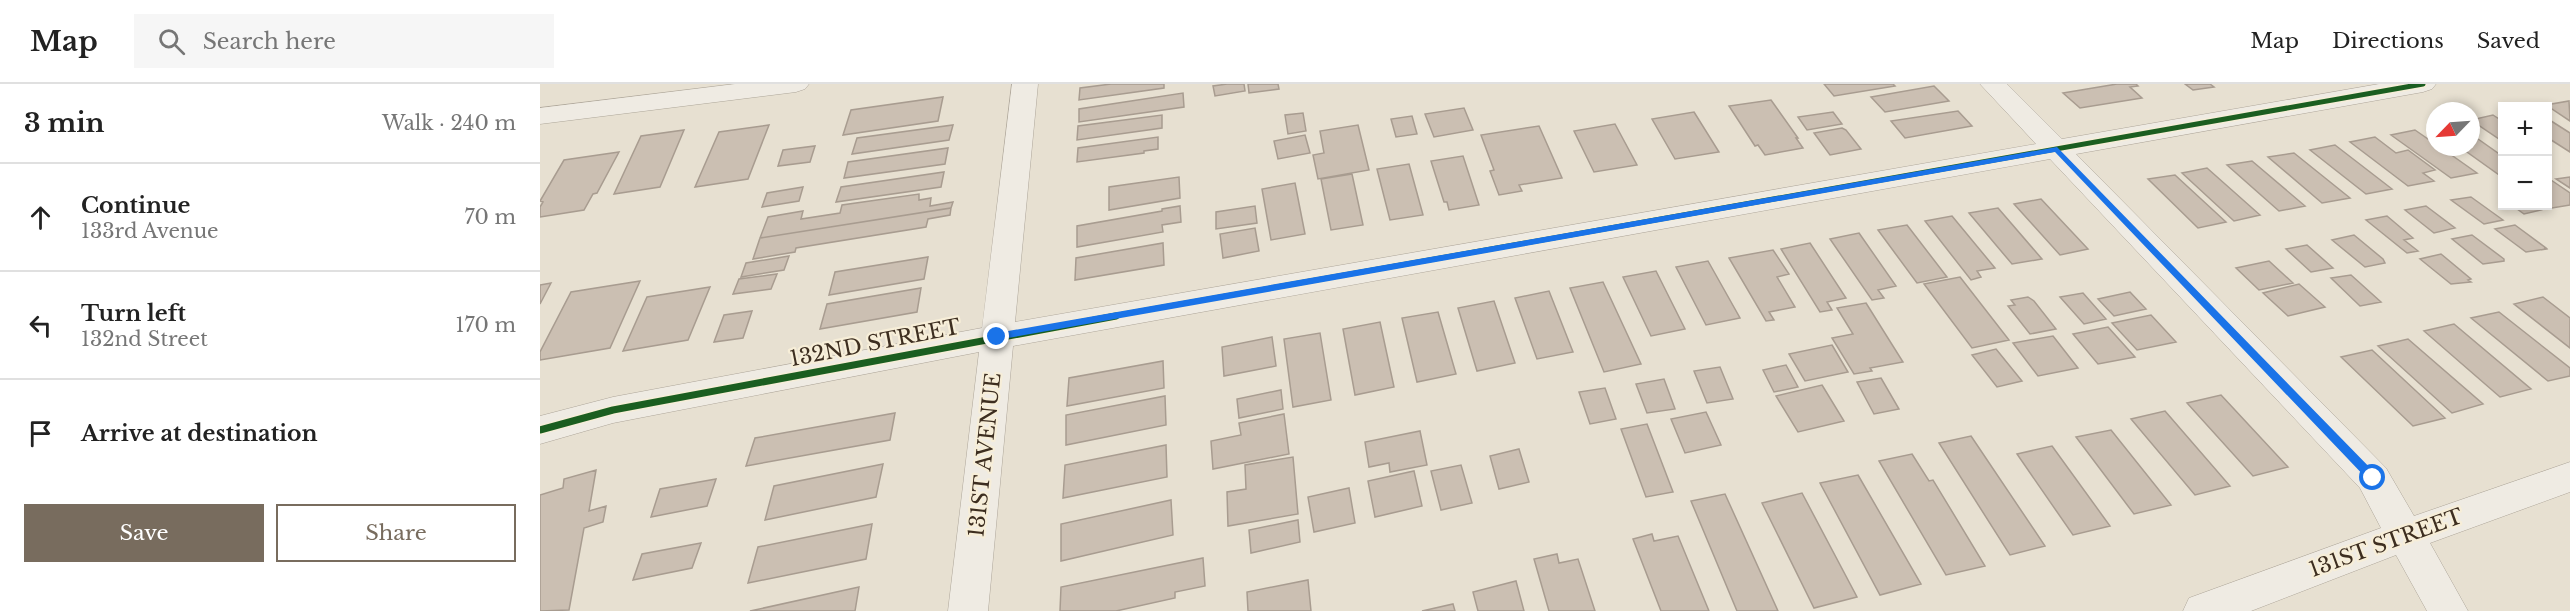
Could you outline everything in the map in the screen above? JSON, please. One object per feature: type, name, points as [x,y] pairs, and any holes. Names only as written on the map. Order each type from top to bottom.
[{"type":"street","points":[[540,116],[796,84]]},
{"type":"street","name":"131ST AVENUE","points":[[968,611],[1025,84]]},
{"type":"street","points":[[1993,84],[2373,478],[2448,611]]},
{"type":"street","name":"132ND STREET","points":[[540,430],[613,411],[997,337],[2423,84]]},
{"type":"street","name":"131ST STREET","points":[[2203,611],[2570,477]]},
{"type":"building","points":[[1111,84],[1164,84],[1164,88],[1079,100],[1080,88]]},
{"type":"building","points":[[1244,84],[1245,91],[1215,96],[1213,86]]},
{"type":"building","points":[[1248,84],[1278,84],[1279,89],[1249,93]]},
{"type":"building","points":[[1824,84],[1893,84],[1895,86],[1834,96]]},
{"type":"building","points":[[2117,84],[2136,84],[2138,86],[2130,87],[2142,98],[2080,108],[2063,93]]},
{"type":"building","points":[[2185,84],[2210,84],[2214,87],[2193,90]]},
{"type":"building","points":[[1934,86],[1949,101],[1885,112],[1871,97]]},
{"type":"building","points":[[1183,93],[1184,107],[1079,122],[1079,109]]},
{"type":"building","points":[[943,97],[938,121],[843,135],[851,110]]},
{"type":"building","points":[[1771,100],[1803,148],[1765,155],[1758,145],[1755,146],[1729,106]]},
{"type":"building","points":[[2569,101],[2570,121],[2552,109],[2552,104]]},
{"type":"building","points":[[1464,108],[1473,130],[1434,137],[1425,114]]},
{"type":"building","points":[[1958,111],[1972,126],[1905,138],[1891,121]]},
{"type":"building","points":[[1694,112],[1719,152],[1675,159],[1652,119]]},
{"type":"building","points":[[1833,112],[1842,124],[1807,130],[1798,117]]},
{"type":"building","points":[[1303,113],[1306,131],[1288,134],[1285,115]]},
{"type":"building","points":[[1162,115],[1162,128],[1077,140],[1078,126]]},
{"type":"building","points":[[2493,115],[2498,118],[2498,138],[2480,126],[2480,118]]},
{"type":"building","points":[[1412,116],[1417,134],[1396,137],[1391,119]]},
{"type":"building","points":[[2552,122],[2570,133],[2570,152],[2552,141]]},
{"type":"building","points":[[1615,124],[1637,165],[1594,172],[1574,131]]},
{"type":"building","points":[[769,125],[748,179],[695,187],[719,132]]},
{"type":"building","points":[[953,125],[949,140],[852,154],[857,138]]},
{"type":"building","points":[[1358,125],[1369,170],[1318,179],[1313,155],[1324,153],[1320,131]]},
{"type":"building","points":[[1539,126],[1562,178],[1519,185],[1522,191],[1499,195],[1490,171],[1494,170],[1481,135]]},
{"type":"building","points":[[1842,128],[1861,149],[1830,155],[1814,133]]},
{"type":"building","points":[[684,130],[660,187],[614,194],[641,136]]},
{"type":"building","points":[[2415,130],[2426,138],[2426,156],[2453,156],[2477,173],[2451,178],[2391,135]]},
{"type":"building","points":[[1305,135],[1310,153],[1278,159],[1274,141]]},
{"type":"building","points":[[1158,137],[1158,149],[1077,162],[1078,148]]},
{"type":"building","points":[[2375,137],[2396,153],[2408,150],[2435,170],[2423,173],[2434,181],[2408,186],[2350,142]]},
{"type":"building","points":[[2480,140],[2498,153],[2498,174],[2473,156],[2480,156]]},
{"type":"building","points":[[2335,145],[2392,189],[2366,194],[2310,150]]},
{"type":"building","points":[[815,146],[810,162],[778,166],[783,150]]},
{"type":"building","points":[[948,148],[945,164],[844,178],[848,162]]},
{"type":"building","points":[[619,152],[597,193],[593,194],[584,210],[540,217],[540,207],[543,202],[540,201],[564,160]]},
{"type":"building","points":[[2294,153],[2350,198],[2322,203],[2268,157]]},
{"type":"building","points":[[1463,156],[1479,205],[1449,210],[1447,202],[1444,202],[1431,161]]},
{"type":"building","points":[[2252,161],[2305,206],[2279,211],[2227,165]]},
{"type":"building","points":[[1409,164],[1423,215],[1390,220],[1377,169]]},
{"type":"building","points":[[2207,168],[2260,215],[2234,221],[2182,173]]},
{"type":"building","points":[[944,172],[941,187],[836,202],[841,187]]},
{"type":"building","points":[[1352,174],[1363,225],[1331,230],[1321,179]]},
{"type":"building","points":[[2175,175],[2226,222],[2198,228],[2148,179]]},
{"type":"building","points":[[1179,177],[1180,198],[1109,210],[1109,187]]},
{"type":"building","points":[[2570,177],[2570,188],[2556,179]]},
{"type":"building","points":[[2552,181],[2570,193],[2570,205],[2552,208]]},
{"type":"building","points":[[1295,183],[1305,234],[1271,240],[1262,189]]},
{"type":"building","points":[[803,187],[799,201],[762,207],[767,193]]},
{"type":"building","points":[[919,194],[919,200],[931,198],[930,206],[953,202],[951,208],[760,238],[768,217],[803,211],[801,219],[840,213],[842,205]]},
{"type":"building","points":[[2471,197],[2503,220],[2484,224],[2451,200]]},
{"type":"building","points":[[2041,199],[2088,249],[2060,255],[2014,204]]},
{"type":"building","points":[[1180,206],[1181,222],[1162,225],[1163,232],[1077,247],[1077,226]]},
{"type":"building","points":[[1255,206],[1257,223],[1216,229],[1216,212]]},
{"type":"building","points":[[2426,206],[2455,228],[2434,233],[2405,210]]},
{"type":"building","points":[[951,208],[950,215],[928,219],[926,227],[796,248],[795,252],[753,259],[760,238]]},
{"type":"building","points":[[1998,208],[2042,259],[2012,264],[1969,213]]},
{"type":"building","points":[[2518,210],[2541,210],[2524,214]]},
{"type":"building","points":[[1952,216],[1995,268],[1977,271],[1981,277],[1971,280],[1925,221]]},
{"type":"building","points":[[2387,216],[2413,238],[2404,240],[2418,251],[2407,253],[2366,220]]},
{"type":"building","points":[[1907,225],[1947,277],[1917,283],[1878,230]]},
{"type":"building","points":[[2515,225],[2546,249],[2526,252],[2495,229]]},
{"type":"building","points":[[1255,228],[1259,251],[1223,258],[1220,234]]},
{"type":"building","points":[[1859,233],[1896,286],[1878,290],[1884,298],[1872,300],[1830,239]]},
{"type":"building","points":[[2354,235],[2385,263],[2365,267],[2332,240]]},
{"type":"building","points":[[2472,235],[2504,261],[2483,264],[2452,239]]},
{"type":"building","points":[[1163,243],[1164,265],[1075,280],[1076,258]]},
{"type":"building","points":[[1810,243],[1846,298],[1827,302],[1832,310],[1820,312],[1781,249]]},
{"type":"building","points":[[2307,245],[2333,268],[2311,272],[2286,249]]},
{"type":"building","points":[[1773,250],[1789,274],[1777,277],[1795,307],[1769,312],[1774,320],[1766,321],[1729,258]]},
{"type":"building","points":[[2441,254],[2471,279],[2468,280],[2471,282],[2451,284],[2420,259]]},
{"type":"building","points":[[789,256],[784,270],[741,277],[746,263]]},
{"type":"building","points":[[928,257],[924,279],[829,295],[835,272]]},
{"type":"building","points":[[1708,261],[1740,318],[1706,325],[1676,267]]},
{"type":"building","points":[[2269,261],[2293,283],[2259,290],[2236,268]]},
{"type":"building","points":[[1656,271],[1685,329],[1651,336],[1623,277]]},
{"type":"building","points":[[777,274],[771,289],[733,294],[739,279]]},
{"type":"building","points":[[2351,275],[2381,302],[2360,306],[2331,278]]},
{"type":"building","points":[[1960,277],[2009,340],[1972,348],[1924,284]]},
{"type":"building","points":[[640,281],[610,348],[540,360],[540,352],[571,292]]},
{"type":"building","points":[[1603,282],[1641,364],[1604,372],[1570,288]]},
{"type":"building","points":[[551,283],[540,304],[540,285]]},
{"type":"building","points":[[2299,284],[2325,307],[2288,316],[2263,293]]},
{"type":"building","points":[[710,287],[688,340],[623,351],[647,297]]},
{"type":"building","points":[[921,288],[917,312],[820,329],[827,304]]},
{"type":"building","points":[[1549,291],[1573,352],[1537,359],[1515,298]]},
{"type":"building","points":[[2130,292],[2146,309],[2114,316],[2098,299]]},
{"type":"building","points":[[2083,293],[2106,319],[2084,324],[2060,297]]},
{"type":"building","points":[[2028,297],[2034,301],[2056,329],[2030,334],[2008,306],[2015,305],[2011,300]]},
{"type":"building","points":[[2543,297],[2570,318],[2570,348],[2514,304]]},
{"type":"building","points":[[1494,301],[1515,363],[1477,371],[1458,308]]},
{"type":"building","points":[[1866,303],[1903,362],[1870,368],[1872,371],[1854,374],[1832,338],[1853,334],[1837,308]]},
{"type":"building","points":[[752,311],[743,338],[714,342],[724,315]]},
{"type":"building","points":[[1438,312],[1456,374],[1417,382],[1402,318]]},
{"type":"building","points":[[2499,312],[2570,368],[2570,376],[2548,381],[2471,318]]},
{"type":"building","points":[[2151,315],[2176,342],[2137,350],[2112,323]]},
{"type":"building","points":[[1380,322],[1394,387],[1355,395],[1343,329]]},
{"type":"building","points":[[2454,324],[2531,389],[2500,397],[2424,331]]},
{"type":"building","points":[[2108,327],[2135,357],[2098,364],[2073,334]]},
{"type":"building","points":[[1320,333],[1331,400],[1293,407],[1284,339]]},
{"type":"building","points":[[2053,336],[2078,368],[2038,376],[2013,343]]},
{"type":"building","points":[[1272,337],[1276,366],[1224,376],[1222,347]]},
{"type":"building","points":[[2408,339],[2483,404],[2452,413],[2378,346]]},
{"type":"building","points":[[1832,345],[1848,372],[1805,381],[1789,354]]},
{"type":"building","points":[[1996,349],[2022,381],[1997,387],[1972,355]]},
{"type":"building","points":[[2372,350],[2445,418],[2413,426],[2341,357]]},
{"type":"building","points":[[1163,361],[1164,388],[1067,406],[1069,378]]},
{"type":"building","points":[[1786,365],[1798,387],[1774,392],[1763,370]]},
{"type":"building","points":[[1720,367],[1733,399],[1707,403],[1694,371]]},
{"type":"building","points":[[1881,378],[1899,409],[1874,414],[1857,382]]},
{"type":"building","points":[[1664,379],[1675,409],[1647,413],[1636,384]]},
{"type":"building","points":[[1822,385],[1844,421],[1798,432],[1776,396]]},
{"type":"building","points":[[1605,388],[1616,419],[1590,424],[1579,392]]},
{"type":"building","points":[[1281,390],[1283,409],[1239,418],[1237,399]]},
{"type":"building","points":[[2221,395],[2288,467],[2253,476],[2187,403]]},
{"type":"building","points":[[1165,396],[1166,425],[1066,445],[1066,415]]},
{"type":"building","points":[[2165,411],[2230,486],[2195,495],[2131,419]]},
{"type":"building","points":[[1706,412],[1721,445],[1685,453],[1671,419]]},
{"type":"building","points":[[895,413],[890,440],[746,466],[755,438]]},
{"type":"building","points":[[1284,414],[1289,454],[1213,469],[1211,441],[1241,435],[1239,423]]},
{"type":"building","points":[[1647,424],[1673,492],[1646,497],[1621,429]]},
{"type":"building","points":[[2111,430],[2171,505],[2134,514],[2076,437]]},
{"type":"building","points":[[1420,431],[1427,465],[1390,472],[1389,463],[1369,467],[1365,442]]},
{"type":"building","points":[[1971,436],[2045,546],[2010,555],[1939,443]]},
{"type":"building","points":[[1166,445],[1167,477],[1063,498],[1065,465]]},
{"type":"building","points":[[2052,446],[2110,526],[2073,535],[2017,454]]},
{"type":"building","points":[[1519,449],[1529,482],[1499,489],[1490,456]]},
{"type":"building","points":[[1912,454],[1929,481],[1933,480],[1985,566],[1946,575],[1879,461]]},
{"type":"building","points":[[1293,457],[1298,514],[1228,526],[1227,492],[1246,489],[1245,465]]},
{"type":"building","points":[[883,464],[876,497],[765,520],[774,486]]},
{"type":"building","points":[[1461,465],[1472,503],[1441,510],[1431,471]]},
{"type":"building","points":[[596,470],[589,511],[606,506],[603,522],[584,528],[569,610],[540,611],[540,495],[563,488],[564,479]]},
{"type":"building","points":[[1414,471],[1422,506],[1375,517],[1368,481]]},
{"type":"building","points":[[1858,475],[1921,584],[1880,595],[1820,483]]},
{"type":"building","points":[[716,479],[707,506],[651,517],[660,489]]},
{"type":"building","points":[[1349,488],[1355,523],[1314,532],[1308,497]]},
{"type":"building","points":[[1802,493],[1857,597],[1814,608],[1762,503]]},
{"type":"building","points":[[1725,494],[1778,611],[1737,611],[1691,501]]},
{"type":"building","points":[[1171,500],[1173,535],[1061,561],[1061,524]]},
{"type":"building","points":[[1298,520],[1300,542],[1251,553],[1249,530]]},
{"type":"building","points":[[872,524],[866,559],[748,583],[758,547]]},
{"type":"building","points":[[1652,534],[1654,541],[1678,536],[1709,611],[1661,611],[1633,539]]},
{"type":"building","points":[[701,543],[692,568],[633,580],[642,554]]},
{"type":"building","points":[[1557,554],[1559,563],[1578,559],[1595,611],[1549,611],[1534,559]]},
{"type":"building","points":[[1203,558],[1205,586],[1175,592],[1175,598],[1116,611],[1060,611],[1061,587]]},
{"type":"building","points":[[1308,580],[1311,611],[1248,611],[1247,592]]},
{"type":"building","points":[[1516,581],[1524,611],[1478,611],[1473,592]]},
{"type":"building","points":[[859,587],[855,611],[750,611]]},
{"type":"building","points":[[1453,604],[1455,611],[1422,611]]},
{"type":"cycle path","points":[[540,430],[613,410],[997,337],[2423,84]]},
{"type":"route","points":[[997,337],[2057,149],[2373,478]]}]
